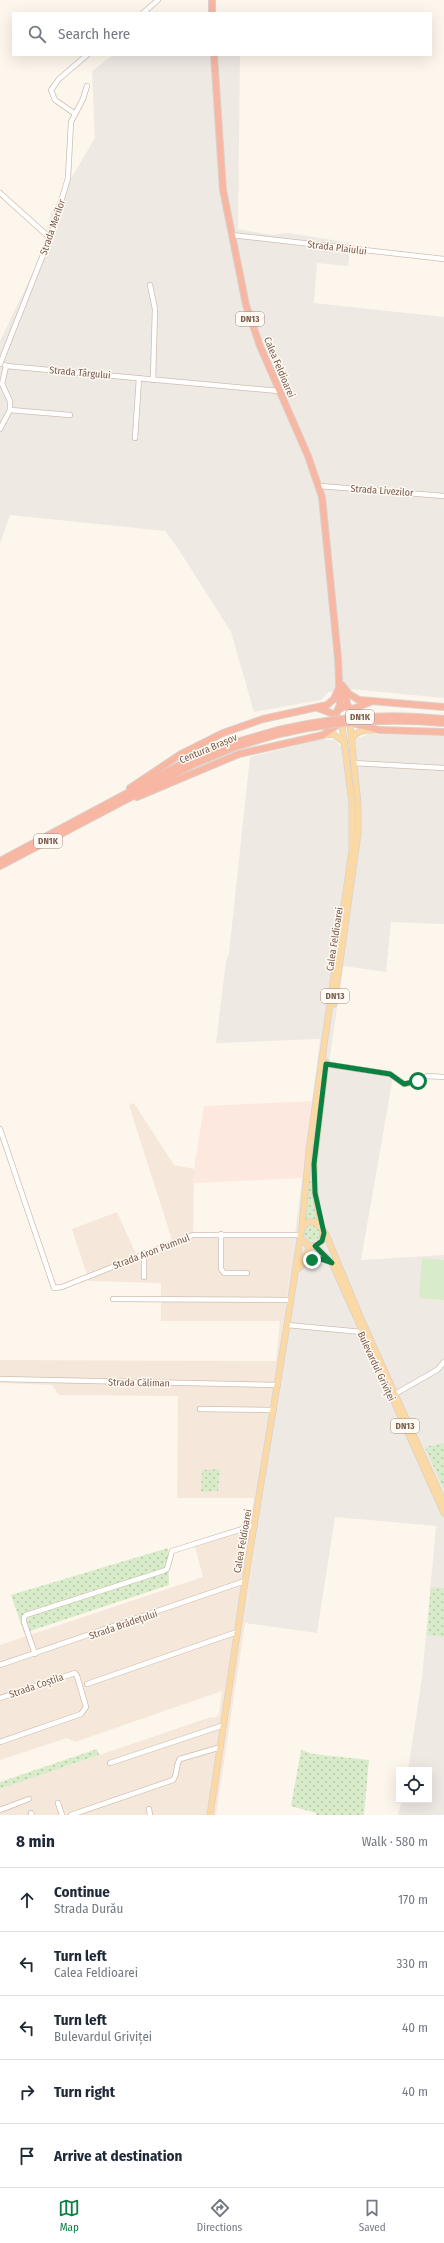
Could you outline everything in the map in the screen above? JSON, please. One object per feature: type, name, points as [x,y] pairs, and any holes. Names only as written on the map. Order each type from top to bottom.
[{"type":"highway","points":[[212,0],[212,12]]},
{"type":"highway","name":"Calea Feldioarei","points":[[214,56],[223,190],[231,235],[252,324],[320,486],[341,685],[337,712]]},
{"type":"highway","points":[[94,813],[204,742],[263,719],[327,705],[334,699],[341,685],[353,698],[371,702],[444,706]]},
{"type":"highway","name":"Calea Feldioarei","points":[[341,685],[350,708]]},
{"type":"highway","points":[[318,708],[337,712],[371,702]]},
{"type":"highway","name":"DN13","points":[[350,708],[355,715],[351,724]]},
{"type":"highway","name":"DN13","points":[[337,712],[341,724]]},
{"type":"highway","name":"Centura Brașov","points":[[0,866],[189,760],[233,743],[334,719],[374,716],[444,719]]},
{"type":"highway","name":"Centura Brașov","points":[[278,732],[355,722],[395,720],[444,724]]},
{"type":"highway","points":[[94,813],[239,754],[323,735],[341,724],[351,724],[379,730],[444,732]]},
{"type":"highway","name":"Centura Brașov","points":[[0,861],[94,813]]},
{"type":"main road","name":"Calea Feldioarei","points":[[210,1815],[245,1581],[288,1325],[302,1227],[309,1150],[352,850],[352,803],[345,742],[341,724]]},
{"type":"main road","name":"Calea Feldioarei","points":[[295,1271],[313,1246],[323,1237],[315,1193],[314,1164],[326,1064],[358,845],[358,804],[351,741],[351,724]]},
{"type":"main road","points":[[351,741],[355,735],[362,731],[379,730]]},
{"type":"main road","points":[[323,735],[333,734],[340,737],[345,742]]},
{"type":"main road","points":[[302,1227],[312,1222],[322,1228]]},
{"type":"main road","name":"Bulevardul Griviței","points":[[322,1228],[394,1394],[444,1503]]},
{"type":"main road","name":"DN13","points":[[300,1236],[304,1244],[313,1246]]},
{"type":"main road","name":"Bulevardul Griviței","points":[[313,1246],[332,1263],[444,1513]]},
{"type":"main road","points":[[295,1271],[312,1260],[321,1259],[332,1263]]},
{"type":"street","points":[[144,12],[158,0]]},
{"type":"street","points":[[74,114],[55,100],[51,90],[58,79],[86,56]]},
{"type":"street","name":"Strada Merilor","points":[[10,410],[10,402],[2,384],[2,365],[50,238],[68,178],[70,126],[74,114],[83,99],[86,86]]},
{"type":"street","points":[[0,193],[50,238]]},
{"type":"street","name":"Strada Plaiului","points":[[231,235],[444,259]]},
{"type":"street","points":[[150,285],[155,309],[153,380]]},
{"type":"street","name":"Strada Târgului","points":[[2,365],[279,391]]},
{"type":"street","points":[[135,438],[139,378]]},
{"type":"street","points":[[0,429],[10,410],[70,415]]},
{"type":"street","name":"Strada Livezilor","points":[[320,486],[444,496]]},
{"type":"street","points":[[353,763],[444,768]]},
{"type":"street","points":[[326,1064],[390,1074],[404,1084],[412,1083],[428,1076],[444,1077]]},
{"type":"street","name":"Strada Aron Pumnul","points":[[0,1129],[54,1288],[62,1287],[186,1236],[221,1234],[300,1236]]},
{"type":"street","points":[[221,1234],[221,1269],[224,1273],[247,1273]]},
{"type":"street","points":[[144,1253],[144,1277]]},
{"type":"street","points":[[113,1299],[291,1300]]},
{"type":"street","points":[[288,1325],[362,1332]]},
{"type":"street","name":"Bulevardul Griviței","points":[[394,1394],[437,1370],[444,1362]]},
{"type":"street","name":"Strada Căliman","points":[[0,1379],[278,1385]]},
{"type":"street","points":[[200,1409],[274,1410]]},
{"type":"street","points":[[35,1654],[24,1622],[24,1617],[26,1615],[163,1571],[167,1569],[172,1551],[255,1524]]},
{"type":"street","name":"Strada Brădețului","points":[[0,1665],[245,1581]]},
{"type":"street","points":[[87,1684],[237,1632]]},
{"type":"street","name":"Strada Coștila","points":[[0,1698],[73,1672],[77,1676],[86,1704],[85,1711],[81,1714],[0,1742]]},
{"type":"street","points":[[110,1763],[224,1725]]},
{"type":"street","points":[[71,1815],[173,1780],[176,1777],[177,1764],[180,1759],[221,1747]]},
{"type":"street","points":[[0,1810],[30,1799]]},
{"type":"street","points":[[58,1803],[62,1815]]},
{"type":"street","points":[[148,1809],[150,1815]]},
{"type":"shaded area","points":[[112,56],[240,56],[238,229],[272,235],[288,233],[351,243],[348,266],[317,263],[314,303],[444,317],[444,698],[351,689],[329,692],[321,700],[254,712],[231,632],[179,550],[165,531],[10,515],[0,544],[0,341],[41,256],[51,212],[95,138],[92,71]]},
{"type":"shaded area","points":[[369,734],[444,736],[444,924],[391,922],[386,972],[343,966],[329,1063],[393,1077],[361,1260],[444,1255],[444,1815],[398,1815],[401,1803],[432,1803],[432,1767],[408,1767],[422,1678],[436,1526],[335,1517],[317,1633],[245,1623],[320,1039],[216,1043],[226,961],[229,953],[250,757],[322,739],[335,740],[341,746],[353,748],[356,739]]},
{"type":"shaded area","points":[[313,1101],[303,1178],[194,1183],[194,1169],[204,1106]]},
{"type":"shaded area","points":[[134,1103],[174,1165],[194,1169],[193,1232],[295,1233],[245,1623],[216,1815],[0,1815],[0,1789],[211,1717],[215,1718],[219,1714],[222,1691],[75,1742],[67,1738],[0,1760],[0,1645],[203,1577],[195,1547],[250,1528],[254,1498],[177,1498],[178,1396],[59,1395],[52,1385],[0,1383],[0,1360],[276,1361],[280,1321],[161,1321],[161,1283],[89,1281],[72,1229],[117,1212],[136,1254],[172,1240],[129,1105]]},
{"type":"green space","points":[[310,1177],[317,1220],[303,1223]]},
{"type":"green space","points":[[309,1225],[315,1225],[320,1230],[318,1239],[315,1241],[309,1241],[304,1236],[304,1230]]},
{"type":"green space","points":[[422,1258],[444,1260],[444,1300],[419,1298]]},
{"type":"green space","points":[[444,1443],[444,1490],[425,1447]]},
{"type":"green space","points":[[220,1469],[218,1491],[201,1492],[202,1470]]},
{"type":"green space","points":[[168,1548],[169,1585],[24,1633],[11,1595]]},
{"type":"green space","points":[[431,1587],[444,1588],[444,1637],[427,1635]]},
{"type":"green space","points":[[97,1749],[99,1755],[0,1789],[0,1782]]},
{"type":"green space","points":[[301,1750],[313,1754],[369,1760],[364,1815],[316,1815],[316,1813],[291,1806]]},
{"type":"route","points":[[312,1260],[321,1259],[332,1263],[315,1246],[322,1241],[324,1233],[321,1227],[313,1178],[317,1130],[326,1064],[390,1074],[404,1084],[418,1081]]}]
